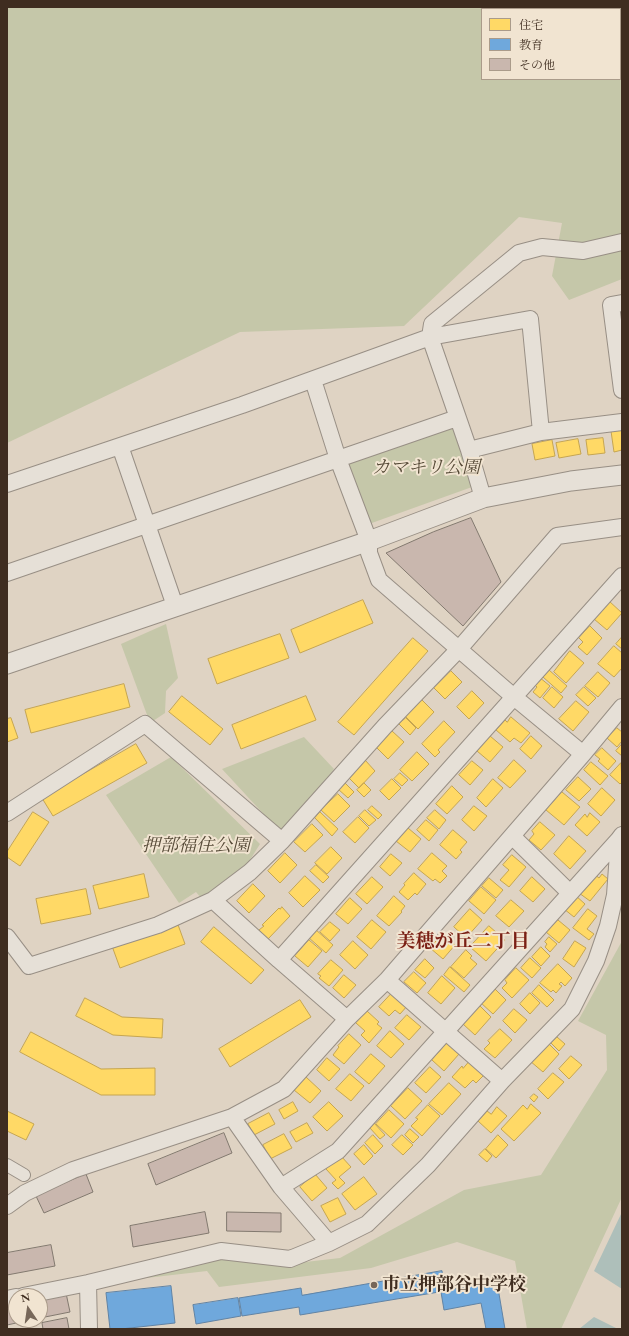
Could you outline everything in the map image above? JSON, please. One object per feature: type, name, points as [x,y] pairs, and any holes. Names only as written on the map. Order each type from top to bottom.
[{"type":"street","points":[[484,498],[430,337],[432,324],[519,253],[542,247],[583,251],[622,242]]},
{"type":"street","points":[[622,303],[611,305],[622,390]]},
{"type":"street","points":[[7,484],[312,380],[430,337],[530,318],[541,432]]},
{"type":"street","points":[[312,380],[338,459],[369,541],[369,552],[379,580],[514,697],[583,754]]},
{"type":"street","points":[[7,573],[457,418]]},
{"type":"street","points":[[469,450],[541,432],[622,422]]},
{"type":"street","points":[[120,446],[175,606]]},
{"type":"street","points":[[7,664],[369,541],[484,498],[571,481],[622,475]]},
{"type":"street","points":[[7,937],[30,966],[47,962],[79,949],[158,925],[213,900],[250,872],[282,841],[385,726],[459,649],[557,536],[622,528]]},
{"type":"street","points":[[279,960],[622,576]]},
{"type":"street","points":[[7,1206],[25,1193],[73,1170],[232,1118],[284,1090],[346,1019],[387,980],[622,707]]},
{"type":"street","points":[[7,813],[145,724],[282,841]]},
{"type":"street","points":[[512,836],[570,893]]},
{"type":"street","points":[[281,1187],[338,1151],[620,837]]},
{"type":"street","points":[[48,1291],[88,1283],[221,1251],[290,1259],[329,1243],[367,1224],[428,1165],[502,1081],[572,1009],[596,961],[608,926],[615,895],[620,837]]},
{"type":"street","points":[[213,900],[346,1019]]},
{"type":"street","points":[[387,980],[502,1081]]},
{"type":"street","points":[[232,1118],[281,1187],[329,1243]]},
{"type":"street","points":[[7,1165],[24,1176]]},
{"type":"street","points":[[88,1283],[89,1329]]},
{"type":"green space","points":[[7,7],[622,7],[622,279],[569,300],[552,276],[562,223],[519,217],[404,326],[240,332],[7,443]]},
{"type":"green space","name":"カマキリ公園","points":[[451,421],[472,487],[369,524],[346,461]]},
{"type":"green space","points":[[166,624],[178,678],[166,691],[165,713],[150,723],[121,644]]},
{"type":"green space","name":"押部福住公園","points":[[304,737],[334,769],[311,802],[282,834],[222,769]]},
{"type":"green space","name":"押部福住公園","points":[[171,757],[260,844],[243,871],[202,899],[196,892],[179,903],[106,795]]},
{"type":"green space","points":[[622,941],[622,1197],[561,1329],[527,1329],[515,1261],[457,1242],[371,1268],[219,1287],[207,1271],[120,1281],[217,1257],[288,1264],[340,1258],[464,1190],[541,1175],[607,1070],[606,1035],[578,1021]]},
{"type":"shaded area","points":[[622,1212],[622,1289],[594,1271]]},
{"type":"shaded area","points":[[594,1317],[618,1329],[579,1329]]},
{"type":"building: 住宅","points":[[622,429],[622,450],[614,452],[611,431]]},
{"type":"building: 住宅","points":[[603,438],[605,453],[588,455],[586,440]]},
{"type":"building: 住宅","points":[[578,439],[581,454],[559,458],[556,443]]},
{"type":"building: 住宅","points":[[552,440],[555,456],[535,460],[532,444]]},
{"type":"building: 住宅","points":[[363,600],[373,623],[300,653],[291,630]]},
{"type":"building: 住宅","points":[[609,601],[622,613],[607,630],[594,619]]},
{"type":"building: 住宅","points":[[590,626],[602,638],[587,655],[578,647],[583,642],[579,638]]},
{"type":"building: 住宅","points":[[280,634],[289,658],[217,684],[208,659]]},
{"type":"building: 住宅","points":[[622,637],[622,649],[616,644]]},
{"type":"building: 住宅","points":[[413,638],[428,651],[354,735],[338,722]]},
{"type":"building: 住宅","points":[[614,646],[622,653],[622,668],[614,677],[598,664]]},
{"type":"building: 住宅","points":[[570,651],[584,663],[566,683],[554,672]]},
{"type":"building: 住宅","points":[[549,670],[567,686],[561,693],[543,677]]},
{"type":"building: 住宅","points":[[451,671],[462,682],[445,699],[434,688]]},
{"type":"building: 住宅","points":[[598,672],[610,683],[598,697],[585,686]]},
{"type":"building: 住宅","points":[[539,677],[550,686],[540,698],[533,692],[537,687],[534,684]]},
{"type":"building: 住宅","points":[[124,684],[130,707],[31,733],[25,710]]},
{"type":"building: 住宅","points":[[552,687],[563,697],[554,708],[543,698]]},
{"type":"building: 住宅","points":[[584,687],[596,698],[588,706],[576,695]]},
{"type":"building: 住宅","points":[[472,691],[484,703],[469,719],[457,707]]},
{"type":"building: 住宅","points":[[182,696],[223,729],[210,745],[169,712]]},
{"type":"building: 住宅","points":[[306,696],[316,720],[241,749],[232,725]]},
{"type":"building: 住宅","points":[[421,699],[434,712],[418,729],[405,716]]},
{"type":"building: 住宅","points":[[576,701],[589,712],[573,731],[559,719]]},
{"type":"building: 住宅","points":[[511,717],[530,733],[521,743],[514,738],[510,742],[496,730],[505,720],[507,722]]},
{"type":"building: 住宅","points":[[11,718],[18,738],[7,742],[7,719]]},
{"type":"building: 住宅","points":[[406,718],[416,728],[410,735],[399,724]]},
{"type":"building: 住宅","points":[[444,721],[455,732],[438,750],[440,752],[435,757],[422,744]]},
{"type":"building: 住宅","points":[[617,728],[622,732],[622,741],[617,747],[607,738]]},
{"type":"building: 住宅","points":[[392,731],[404,742],[388,759],[376,747]]},
{"type":"building: 住宅","points":[[490,736],[503,747],[490,762],[477,751]]},
{"type":"building: 住宅","points":[[531,736],[542,746],[531,759],[520,749]]},
{"type":"building: 住宅","points":[[136,744],[147,763],[53,816],[42,798]]},
{"type":"building: 住宅","points":[[622,744],[622,756],[616,751]]},
{"type":"building: 住宅","points":[[602,748],[616,761],[608,770],[598,761],[600,759],[595,755]]},
{"type":"building: 住宅","points":[[417,752],[429,764],[412,781],[400,770]]},
{"type":"building: 住宅","points":[[365,760],[375,771],[359,788],[348,777]]},
{"type":"building: 住宅","points":[[514,760],[526,771],[510,788],[498,778]]},
{"type":"building: 住宅","points":[[472,761],[483,770],[470,785],[459,775]]},
{"type":"building: 住宅","points":[[591,762],[608,776],[600,785],[584,770]]},
{"type":"building: 住宅","points":[[621,763],[622,782],[620,784],[610,775]]},
{"type":"building: 住宅","points":[[400,773],[408,780],[402,786],[394,779]]},
{"type":"building: 住宅","points":[[578,777],[591,789],[579,801],[566,790]]},
{"type":"building: 住宅","points":[[392,779],[401,788],[389,800],[380,791]]},
{"type":"building: 住宅","points":[[493,779],[503,788],[486,807],[477,798]]},
{"type":"building: 住宅","points":[[344,782],[354,792],[348,798],[338,789]]},
{"type":"building: 住宅","points":[[364,783],[371,790],[364,797],[357,790]]},
{"type":"building: 住宅","points":[[452,786],[463,797],[447,814],[436,804]]},
{"type":"building: 住宅","points":[[602,788],[615,800],[601,816],[588,804]]},
{"type":"building: 住宅","points":[[562,792],[580,807],[564,825],[546,810]]},
{"type":"building: 住宅","points":[[338,794],[350,806],[334,822],[321,810]]},
{"type":"building: 住宅","points":[[372,806],[382,815],[378,819],[368,810]]},
{"type":"building: 住宅","points":[[474,806],[487,816],[474,831],[462,820]]},
{"type":"building: 住宅","points":[[365,810],[376,820],[369,826],[359,816]]},
{"type":"building: 住宅","points":[[435,810],[446,820],[439,829],[427,818]]},
{"type":"building: 住宅","points":[[33,812],[49,822],[20,866],[7,857],[7,852]]},
{"type":"building: 住宅","points":[[320,812],[338,829],[332,836],[315,818]]},
{"type":"building: 住宅","points":[[590,813],[600,822],[587,836],[575,825],[585,814],[587,817]]},
{"type":"building: 住宅","points":[[358,817],[369,828],[355,843],[343,832]]},
{"type":"building: 住宅","points":[[426,820],[438,830],[429,841],[417,830]]},
{"type":"building: 住宅","points":[[540,822],[555,835],[541,850],[529,840],[534,834],[532,831]]},
{"type":"building: 住宅","points":[[312,824],[323,835],[305,852],[294,842]]},
{"type":"building: 住宅","points":[[408,828],[421,839],[410,852],[396,841]]},
{"type":"building: 住宅","points":[[453,830],[467,842],[460,850],[462,852],[456,859],[440,845]]},
{"type":"building: 住宅","points":[[569,836],[586,851],[570,869],[554,854]]},
{"type":"building: 住宅","points":[[331,847],[342,858],[327,874],[315,863]]},
{"type":"building: 住宅","points":[[285,853],[297,865],[280,883],[268,871]]},
{"type":"building: 住宅","points":[[432,853],[447,866],[442,871],[447,876],[440,883],[435,879],[433,881],[418,869]]},
{"type":"building: 住宅","points":[[391,854],[402,863],[390,876],[380,867]]},
{"type":"building: 住宅","points":[[512,855],[526,867],[509,887],[500,880],[509,870],[503,865]]},
{"type":"building: 住宅","points":[[316,865],[329,877],[323,883],[310,871]]},
{"type":"building: 住宅","points":[[414,873],[426,884],[417,895],[415,893],[408,900],[399,892]]},
{"type":"building: 住宅","points":[[593,873],[599,878],[602,874],[608,879],[590,901],[579,893]]},
{"type":"building: 住宅","points":[[144,874],[149,897],[99,909],[93,886]]},
{"type":"building: 住宅","points":[[305,876],[320,890],[303,907],[289,893]]},
{"type":"building: 住宅","points":[[372,877],[383,887],[367,904],[356,894]]},
{"type":"building: 住宅","points":[[532,877],[545,889],[533,902],[520,891]]},
{"type":"building: 住宅","points":[[489,878],[503,890],[496,898],[482,886]]},
{"type":"building: 住宅","points":[[253,884],[265,896],[249,913],[237,901]]},
{"type":"building: 住宅","points":[[481,887],[496,900],[484,914],[469,901]]},
{"type":"building: 住宅","points":[[86,889],[91,914],[41,924],[36,899]]},
{"type":"building: 住宅","points":[[575,895],[585,904],[574,917],[564,909]]},
{"type":"building: 住宅","points":[[394,896],[405,906],[401,911],[402,912],[389,926],[377,916]]},
{"type":"building: 住宅","points":[[350,898],[362,909],[348,924],[336,914]]},
{"type":"building: 住宅","points":[[511,900],[524,911],[509,927],[496,916]]},
{"type":"building: 住宅","points":[[282,907],[290,916],[268,939],[259,930],[279,908],[280,909]]},
{"type":"building: 住宅","points":[[470,909],[482,920],[466,938],[454,927]]},
{"type":"building: 住宅","points":[[588,909],[597,916],[587,929],[594,934],[589,940],[573,928]]},
{"type":"building: 住宅","points":[[372,920],[386,932],[371,949],[357,937]]},
{"type":"building: 住宅","points":[[558,920],[570,930],[559,943],[546,932]]},
{"type":"building: 住宅","points":[[177,922],[185,944],[120,968],[112,946]]},
{"type":"building: 住宅","points":[[330,922],[340,930],[330,941],[320,932]]},
{"type":"building: 住宅","points":[[489,926],[505,940],[486,961],[470,947]]},
{"type":"building: 住宅","points":[[214,927],[264,970],[251,984],[201,942]]},
{"type":"building: 住宅","points":[[315,929],[333,945],[326,953],[308,937]]},
{"type":"building: 住宅","points":[[443,934],[455,945],[443,959],[430,948]]},
{"type":"building: 住宅","points":[[549,937],[557,944],[550,952],[545,947],[547,944],[545,942]]},
{"type":"building: 住宅","points":[[309,940],[322,951],[308,967],[295,956]]},
{"type":"building: 住宅","points":[[353,941],[368,955],[355,969],[340,955]]},
{"type":"building: 住宅","points":[[575,941],[586,948],[574,967],[563,959]]},
{"type":"building: 住宅","points":[[541,947],[550,956],[541,966],[532,957]]},
{"type":"building: 住宅","points":[[466,950],[472,956],[470,958],[477,964],[464,978],[451,967]]},
{"type":"building: 住宅","points":[[530,958],[541,968],[532,978],[521,968]]},
{"type":"building: 住宅","points":[[425,959],[434,968],[425,978],[415,970]]},
{"type":"building: 住宅","points":[[331,960],[343,970],[329,986],[319,978],[321,976],[318,974]]},
{"type":"building: 住宅","points":[[558,964],[572,978],[565,986],[561,982],[559,984],[562,986],[556,993],[553,990],[551,992],[540,983]]},
{"type":"building: 住宅","points":[[450,967],[470,985],[464,992],[444,975]]},
{"type":"building: 住宅","points":[[516,968],[529,980],[512,998],[502,988],[507,983],[505,980]]},
{"type":"building: 住宅","points":[[414,972],[426,983],[417,993],[404,982]]},
{"type":"building: 住宅","points":[[344,975],[356,985],[344,998],[333,988]]},
{"type":"building: 住宅","points":[[442,976],[455,988],[441,1004],[428,993]]},
{"type":"building: 住宅","points":[[539,985],[554,1000],[547,1007],[532,993]]},
{"type":"building: 住宅","points":[[494,988],[506,1000],[493,1014],[480,1002]]},
{"type":"building: 住宅","points":[[393,992],[408,1005],[400,1014],[395,1010],[389,1016],[379,1007]]},
{"type":"building: 住宅","points":[[530,993],[540,1003],[530,1014],[520,1004]]},
{"type":"building: 住宅","points":[[85,998],[122,1017],[163,1019],[162,1038],[113,1035],[76,1016]]},
{"type":"building: 住宅","points":[[300,1000],[311,1017],[230,1067],[219,1049]]},
{"type":"building: 住宅","points":[[480,1006],[491,1017],[475,1035],[463,1024]]},
{"type":"building: 住宅","points":[[514,1009],[527,1020],[515,1033],[503,1021]]},
{"type":"building: 住宅","points":[[367,1011],[379,1022],[377,1024],[382,1028],[369,1043],[361,1035],[365,1031],[356,1023]]},
{"type":"building: 住宅","points":[[407,1015],[421,1027],[409,1040],[395,1028]]},
{"type":"building: 住宅","points":[[500,1029],[512,1040],[495,1058],[484,1049],[490,1043],[488,1041]]},
{"type":"building: 住宅","points":[[390,1031],[404,1044],[391,1058],[377,1046]]},
{"type":"building: 住宅","points":[[31,1032],[101,1069],[155,1068],[155,1095],[101,1095],[20,1052]]},
{"type":"building: 住宅","points":[[349,1034],[361,1045],[344,1064],[333,1055],[339,1047],[338,1046]]},
{"type":"building: 住宅","points":[[557,1037],[565,1044],[559,1051],[551,1043]]},
{"type":"building: 住宅","points":[[547,1042],[559,1054],[543,1072],[530,1061]]},
{"type":"building: 住宅","points":[[447,1043],[459,1054],[444,1071],[432,1060]]},
{"type":"building: 住宅","points":[[371,1054],[385,1066],[369,1084],[355,1072]]},
{"type":"building: 住宅","points":[[571,1056],[582,1065],[569,1079],[559,1069]]},
{"type":"building: 住宅","points":[[327,1058],[340,1069],[329,1081],[317,1070]]},
{"type":"building: 住宅","points":[[469,1062],[484,1075],[476,1083],[473,1080],[465,1088],[452,1077],[462,1066],[463,1068]]},
{"type":"building: 住宅","points":[[430,1067],[441,1077],[426,1093],[415,1083]]},
{"type":"building: 住宅","points":[[553,1073],[564,1082],[548,1099],[538,1089]]},
{"type":"building: 住宅","points":[[350,1074],[364,1086],[351,1101],[336,1089]]},
{"type":"building: 住宅","points":[[306,1077],[321,1091],[310,1103],[294,1090]]},
{"type":"building: 住宅","points":[[449,1083],[461,1094],[442,1115],[429,1104]]},
{"type":"building: 住宅","points":[[408,1088],[422,1101],[405,1119],[391,1106]]},
{"type":"building: 住宅","points":[[534,1094],[538,1097],[534,1102],[530,1098]]},
{"type":"building: 住宅","points":[[293,1102],[298,1111],[284,1119],[279,1110]]},
{"type":"building: 住宅","points":[[329,1102],[343,1116],[327,1131],[313,1117]]},
{"type":"building: 住宅","points":[[531,1104],[541,1113],[514,1141],[501,1129],[523,1105],[527,1109]]},
{"type":"building: 住宅","points":[[428,1105],[440,1116],[422,1136],[411,1126]]},
{"type":"building: 住宅","points":[[497,1107],[507,1116],[491,1133],[478,1121],[487,1111],[491,1114]]},
{"type":"building: 住宅","points":[[389,1110],[404,1124],[391,1138],[376,1124]]},
{"type":"building: 住宅","points":[[7,1111],[34,1124],[26,1140],[7,1131]]},
{"type":"building: 住宅","points":[[269,1113],[275,1124],[254,1135],[248,1124]]},
{"type":"building: 住宅","points":[[307,1123],[313,1133],[296,1142],[290,1132]]},
{"type":"building: 住宅","points":[[374,1123],[385,1135],[380,1139],[369,1127]]},
{"type":"building: 住宅","points":[[410,1129],[419,1137],[413,1143],[405,1135]]},
{"type":"building: 住宅","points":[[284,1134],[292,1148],[270,1159],[263,1145]]},
{"type":"building: 住宅","points":[[373,1135],[383,1146],[375,1154],[365,1143]]},
{"type":"building: 住宅","points":[[402,1135],[413,1145],[403,1155],[392,1145]]},
{"type":"building: 住宅","points":[[498,1135],[508,1145],[496,1158],[486,1149]]},
{"type":"building: 住宅","points":[[364,1145],[373,1156],[364,1165],[354,1154]]},
{"type":"building: 住宅","points":[[485,1149],[492,1156],[487,1162],[479,1155]]},
{"type":"building: 住宅","points":[[341,1156],[351,1167],[339,1177],[345,1183],[338,1189],[332,1183],[336,1180],[326,1169]]},
{"type":"building: 住宅","points":[[315,1174],[327,1188],[312,1201],[300,1187]]},
{"type":"building: 住宅","points":[[364,1177],[377,1194],[355,1210],[342,1194]]},
{"type":"building: 住宅","points":[[338,1198],[346,1214],[330,1222],[321,1206]]},
{"type":"building: 教育","points":[[442,1271],[445,1291],[300,1315],[299,1307],[242,1316],[239,1298],[301,1288],[302,1295]]},
{"type":"building: 教育","points":[[497,1282],[505,1329],[486,1329],[481,1303],[444,1310],[441,1292]]},
{"type":"building: 教育","points":[[171,1286],[175,1323],[110,1329],[106,1293]]},
{"type":"building: 教育","points":[[238,1298],[241,1316],[196,1324],[193,1305]]},
{"type":"building: その他","points":[[471,518],[501,582],[463,626],[386,553],[433,532]]},
{"type":"building: その他","points":[[224,1133],[232,1153],[156,1185],[148,1164]]},
{"type":"building: その他","points":[[86,1174],[93,1192],[44,1213],[36,1196]]},
{"type":"building: その他","points":[[205,1212],[209,1233],[133,1247],[130,1226]]},
{"type":"building: その他","points":[[227,1212],[281,1213],[281,1232],[227,1231]]},
{"type":"building: その他","points":[[51,1245],[55,1266],[7,1275],[7,1253]]},
{"type":"building: その他","points":[[66,1293],[70,1312],[48,1316],[48,1296]]},
{"type":"building: その他","points":[[7,1305],[8,1305],[7,1325]]},
{"type":"building: その他","points":[[67,1318],[69,1329],[43,1329],[48,1328],[48,1322]]},
{"type":"place","name":"市立押部谷中学校","points":[[374,1285]]},
{"type":"district","name":"美穂が丘二丁目","points":[[463,942]]}]
